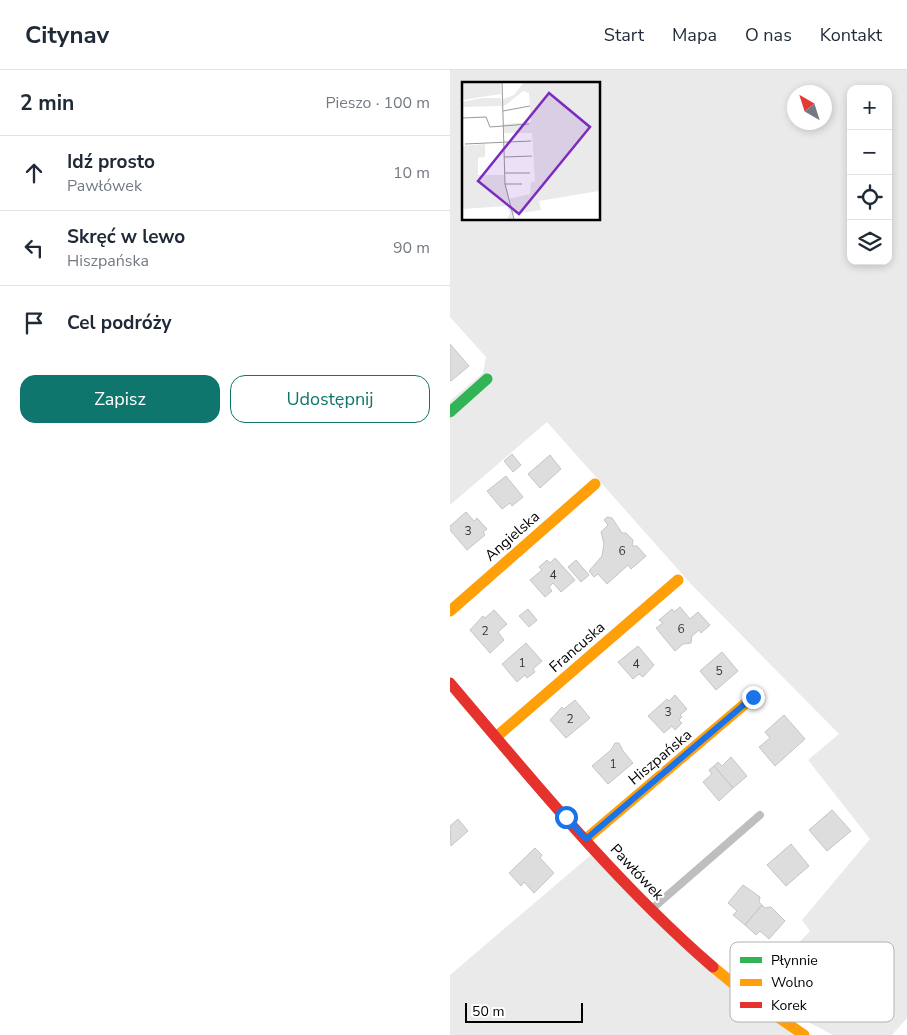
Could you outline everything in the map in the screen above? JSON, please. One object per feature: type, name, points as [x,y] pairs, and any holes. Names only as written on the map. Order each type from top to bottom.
[{"type":"street","points":[[450,412],[486,379]]},
{"type":"street","name":"Angielska","points":[[450,611],[594,484]]},
{"type":"street","name":"Francuska","points":[[496,737],[678,580]]},
{"type":"street","name":"Pawłówek","points":[[450,683],[586,839],[652,909],[730,982]]},
{"type":"street","name":"Hiszpańska","points":[[586,839],[753,697]]},
{"type":"street","name":"Pawłówek","points":[[784,1022],[804,1035]]},
{"type":"lane","points":[[652,909],[760,814]]},
{"type":"shaded area","points":[[450,70],[907,70],[907,1018],[892,1035],[833,1035],[808,1022],[894,1022],[894,942],[799,942],[810,931],[802,920],[870,839],[808,760],[839,734],[691,584],[547,422],[450,505],[450,401],[483,373],[486,357],[450,317]]},
{"type":"shaded area","points":[[592,854],[730,978],[730,1022],[779,1022],[793,1035],[450,1035],[450,975]]},
{"type":"building","points":[[450,344],[469,366],[451,381],[450,380]]},
{"type":"building","points":[[512,454],[521,465],[513,472],[504,461]]},
{"type":"building","points":[[550,455],[561,469],[540,488],[528,474]]},
{"type":"building","points":[[506,476],[523,497],[512,506],[510,503],[502,509],[487,491]]},
{"type":"building","points":[[466,512],[474,521],[477,518],[487,529],[483,532],[485,535],[467,550],[450,530],[450,526]]},
{"type":"building","points":[[607,517],[612,518],[622,533],[626,533],[633,540],[632,546],[637,546],[646,556],[631,569],[628,565],[607,584],[598,574],[594,577],[589,571],[602,556],[604,544],[601,532],[608,525],[604,520]]},
{"type":"building","points":[[555,558],[575,580],[561,592],[553,583],[549,587],[552,591],[545,597],[530,580],[542,570],[539,567],[547,560],[550,563]]},
{"type":"building","points":[[576,560],[589,575],[581,582],[568,567]]},
{"type":"building","points":[[680,607],[690,619],[698,612],[710,625],[701,633],[699,630],[692,636],[691,643],[683,644],[675,651],[656,628],[663,623],[659,620],[672,609],[674,612]]},
{"type":"building","points":[[528,609],[537,620],[529,627],[519,616]]},
{"type":"building","points":[[494,610],[507,624],[498,632],[504,640],[490,653],[470,630],[483,616],[485,618]]},
{"type":"building","points":[[526,643],[542,661],[533,669],[535,672],[527,678],[525,675],[517,682],[502,664]]},
{"type":"building","points":[[638,646],[654,665],[643,677],[639,674],[633,679],[618,662]]},
{"type":"building","points":[[722,652],[738,671],[716,690],[700,671]]},
{"type":"building","points":[[675,695],[687,709],[680,715],[682,717],[679,720],[682,723],[675,730],[672,726],[664,733],[648,716],[667,699],[669,701]]},
{"type":"building","points":[[575,700],[590,718],[566,738],[550,720],[562,707],[564,709]]},
{"type":"building","points":[[784,715],[805,739],[775,766],[759,747],[770,738],[765,732]]},
{"type":"building","points":[[615,743],[619,743],[633,763],[608,784],[592,766],[611,750]]},
{"type":"building","points":[[731,757],[747,776],[733,788],[714,766],[718,762],[722,766]]},
{"type":"building","points":[[714,766],[733,788],[719,801],[703,782],[712,774],[709,770]]},
{"type":"building","points":[[832,810],[851,831],[827,851],[809,830]]},
{"type":"building","points":[[458,819],[468,831],[451,846],[450,826]]},
{"type":"building","points":[[791,844],[809,866],[786,886],[767,865]]},
{"type":"building","points":[[535,848],[542,855],[540,858],[554,873],[534,893],[524,882],[521,886],[509,873]]},
{"type":"building","points":[[743,885],[760,897],[759,902],[762,905],[745,925],[733,915],[737,911],[728,903]]},
{"type":"building","points":[[762,905],[765,908],[771,907],[785,921],[769,939],[760,931],[756,935],[745,925]]},
{"type":"traffic: fast","points":[[450,412],[487,379]]},
{"type":"traffic: slow","points":[[450,611],[595,484]]},
{"type":"traffic: slow","points":[[496,737],[678,580]]},
{"type":"traffic: slow","points":[[586,839],[753,697]]},
{"type":"traffic: slow","points":[[713,967],[730,981]]},
{"type":"traffic: slow","points":[[785,1022],[804,1035]]},
{"type":"traffic: jam","points":[[450,683],[544,794],[609,866],[677,935],[713,967]]},
{"type":"route","points":[[566,817],[586,839],[753,697]]}]
